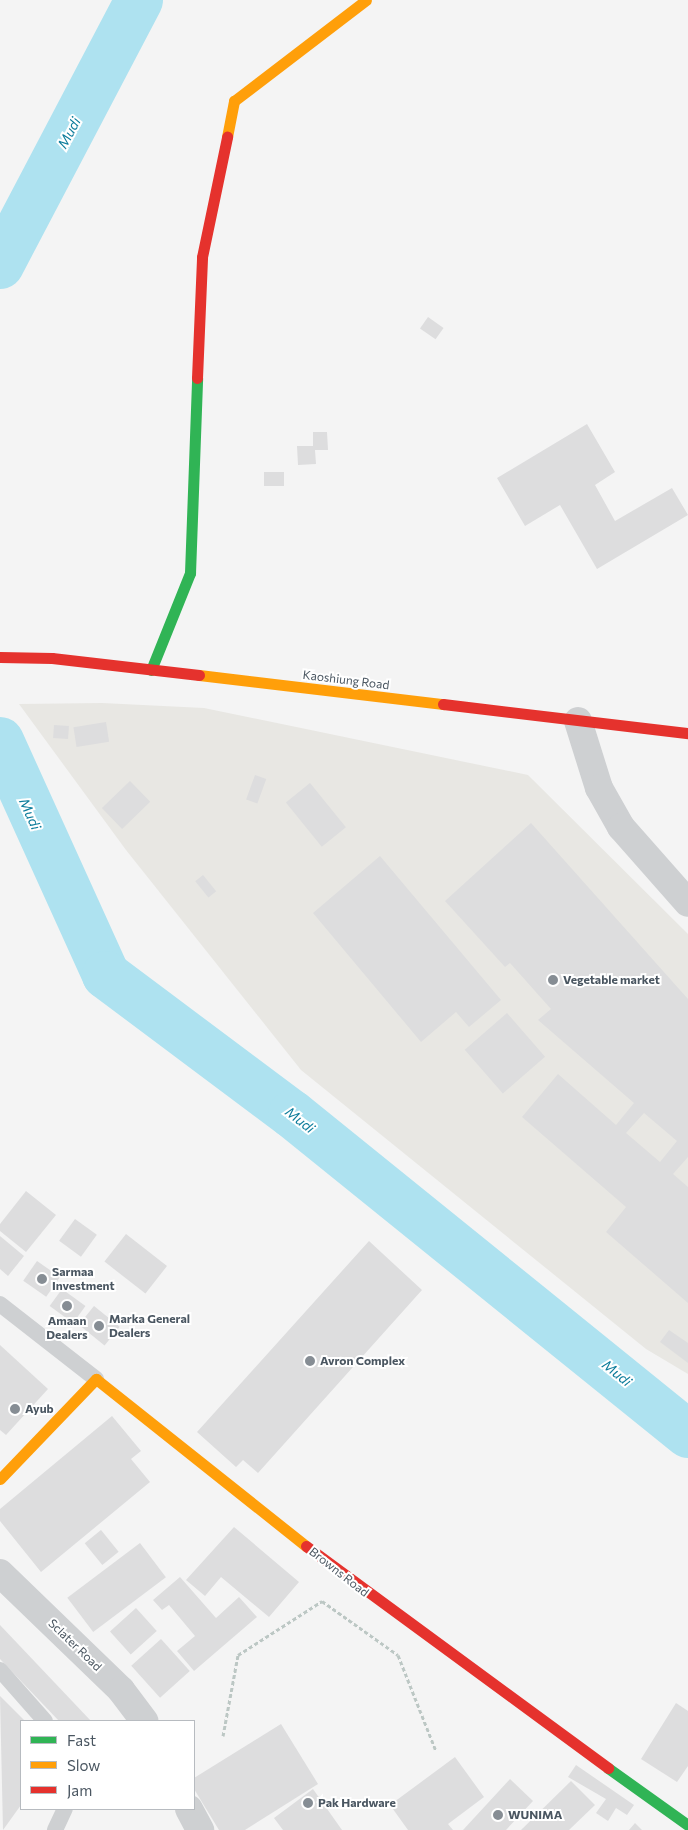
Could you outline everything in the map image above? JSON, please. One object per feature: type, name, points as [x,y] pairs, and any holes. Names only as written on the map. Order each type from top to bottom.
[{"type":"street","points":[[151,670],[190,573],[202,257],[234,101],[366,0]]},
{"type":"street","name":"Kaoshiung Road","points":[[0,657],[52,658],[688,733]]},
{"type":"street","points":[[578,721],[600,788],[621,827],[688,903]]},
{"type":"street","points":[[0,1479],[96,1379]]},
{"type":"street","name":"Browns Road","points":[[96,1379],[361,1590],[688,1825]]},
{"type":"street","name":"Sclater Road","points":[[0,1573],[122,1690],[143,1720]]},
{"type":"street","points":[[190,1810],[200,1830]]},
{"type":"lane","name":"Browns Road","points":[[0,1304],[96,1379]]},
{"type":"lane","points":[[0,1670],[44,1720]]},
{"type":"lane","points":[[55,1830],[65,1810]]},
{"type":"path","points":[[223,1736],[238,1655],[322,1601],[398,1655],[436,1752]]},
{"type":"shaded area","points":[[102,703],[204,708],[528,775],[688,934],[688,1374],[646,1349],[301,1070],[126,850],[19,704]]},
{"type":"building","points":[[428,317],[444,328],[436,339],[420,328]]},
{"type":"building","points":[[587,424],[615,472],[595,485],[615,521],[672,488],[688,515],[597,569],[560,505],[525,526],[497,478]]},
{"type":"building","points":[[313,432],[327,432],[328,450],[315,450],[316,464],[298,465],[297,446],[313,446]]},
{"type":"building","points":[[264,472],[284,472],[284,486],[264,486]]},
{"type":"building","points":[[106,722],[109,742],[77,747],[73,727]]},
{"type":"building","points":[[54,725],[69,726],[68,739],[53,738]]},
{"type":"building","points":[[255,775],[266,779],[257,804],[246,799]]},
{"type":"building","points":[[130,781],[150,802],[122,829],[102,808]]},
{"type":"building","points":[[310,783],[346,827],[322,847],[286,803]]},
{"type":"building","points":[[531,823],[688,999],[688,1157],[673,1174],[688,1187],[688,1303],[606,1232],[626,1207],[522,1117],[558,1074],[616,1125],[634,1103],[538,1020],[551,1009],[510,963],[505,967],[445,901]],"holes":[[[644,1113],[677,1141],[660,1162],[626,1133]]]},
{"type":"building","points":[[380,856],[501,1000],[469,1027],[456,1012],[421,1042],[313,913]]},
{"type":"building","points":[[203,875],[216,891],[208,898],[195,881]]},
{"type":"building","points":[[507,1013],[545,1057],[503,1094],[465,1050]]},
{"type":"building","points":[[26,1191],[56,1215],[26,1252],[0,1231],[0,1224]]},
{"type":"building","points":[[75,1219],[97,1235],[81,1257],[59,1241]]},
{"type":"building","points":[[126,1234],[167,1266],[145,1294],[104,1262]]},
{"type":"building","points":[[0,1236],[24,1256],[8,1276],[0,1269]]},
{"type":"building","name":"Avron Complex","points":[[369,1241],[422,1290],[258,1473],[243,1460],[236,1467],[197,1432]]},
{"type":"building","name":"Sarmaa Investment","points":[[37,1261],[60,1277],[46,1297],[23,1281]]},
{"type":"building","name":"Amaan Dealers","points":[[62,1289],[85,1306],[73,1323],[50,1306]]},
{"type":"building","name":"Marka General Dealers","points":[[94,1306],[120,1327],[105,1345],[79,1325]]},
{"type":"building","points":[[669,1330],[688,1343],[688,1363],[660,1342]]},
{"type":"building","name":"Ayub","points":[[0,1345],[48,1389],[6,1435],[0,1430]]},
{"type":"building","points":[[112,1416],[141,1451],[131,1459],[150,1482],[41,1572],[0,1521],[0,1509]]},
{"type":"building","points":[[234,1527],[299,1582],[269,1617],[221,1577],[205,1596],[186,1580]]},
{"type":"building","points":[[101,1530],[119,1552],[102,1565],[85,1543]]},
{"type":"building","points":[[140,1543],[166,1577],[93,1632],[67,1598]]},
{"type":"building","points":[[180,1577],[216,1618],[239,1597],[257,1617],[194,1671],[177,1651],[195,1636],[169,1605],[162,1610],[153,1600]]},
{"type":"building","points":[[136,1608],[157,1631],[131,1654],[110,1631]]},
{"type":"building","points":[[0,1625],[90,1720],[58,1720],[0,1659]]},
{"type":"building","points":[[161,1639],[190,1671],[160,1698],[131,1666]]},
{"type":"building","points":[[0,1696],[24,1720],[20,1720],[20,1806],[3,1830]]},
{"type":"building","points":[[676,1703],[688,1711],[688,1766],[677,1782],[641,1759]]},
{"type":"building","points":[[281,1724],[318,1784],[245,1830],[219,1830],[195,1791],[195,1777]]},
{"type":"building","points":[[455,1757],[484,1797],[448,1824],[453,1830],[408,1830],[390,1805]]},
{"type":"building","points":[[576,1765],[634,1805],[627,1815],[616,1808],[608,1821],[596,1813],[606,1799],[568,1777]]},
{"type":"building","name":"WUNIMA","points":[[510,1779],[533,1801],[506,1830],[463,1830]]},
{"type":"building","points":[[571,1781],[595,1805],[569,1830],[521,1830]]},
{"type":"building","name":"Pak Hardware","points":[[313,1789],[342,1830],[283,1830],[274,1818]]},
{"type":"building","points":[[635,1823],[642,1830],[629,1830]]},
{"type":"waterway","name":"Mudi","points":[[0,265],[139,0]]},
{"type":"waterway","name":"Mudi","points":[[0,741],[106,975],[292,1114],[688,1434]]},
{"type":"traffic: fast","points":[[151,670],[190,573],[197,378]]},
{"type":"traffic: fast","points":[[608,1768],[688,1825]]},
{"type":"traffic: slow","points":[[227,137],[234,101],[366,0]]},
{"type":"traffic: slow","points":[[199,675],[443,704]]},
{"type":"traffic: slow","points":[[0,1479],[96,1379],[306,1546]]},
{"type":"traffic: jam","points":[[197,378],[202,257],[227,137]]},
{"type":"traffic: jam","points":[[0,657],[52,658],[199,675]]},
{"type":"traffic: jam","points":[[443,704],[688,733]]},
{"type":"traffic: jam","points":[[306,1546],[608,1768]]},
{"type":"place","name":"Vegetable market","points":[[553,980]]},
{"type":"place","name":"Sarmaa Investment","points":[[42,1279]]},
{"type":"place","name":"Amaan Dealers","points":[[67,1306]]},
{"type":"place","name":"Marka General Dealers","points":[[99,1326]]},
{"type":"place","name":"Avron Complex","points":[[310,1361]]},
{"type":"place","name":"Ayub","points":[[15,1409]]},
{"type":"place","name":"Pak Hardware","points":[[308,1803]]},
{"type":"place","name":"WUNIMA","points":[[498,1815]]}]
